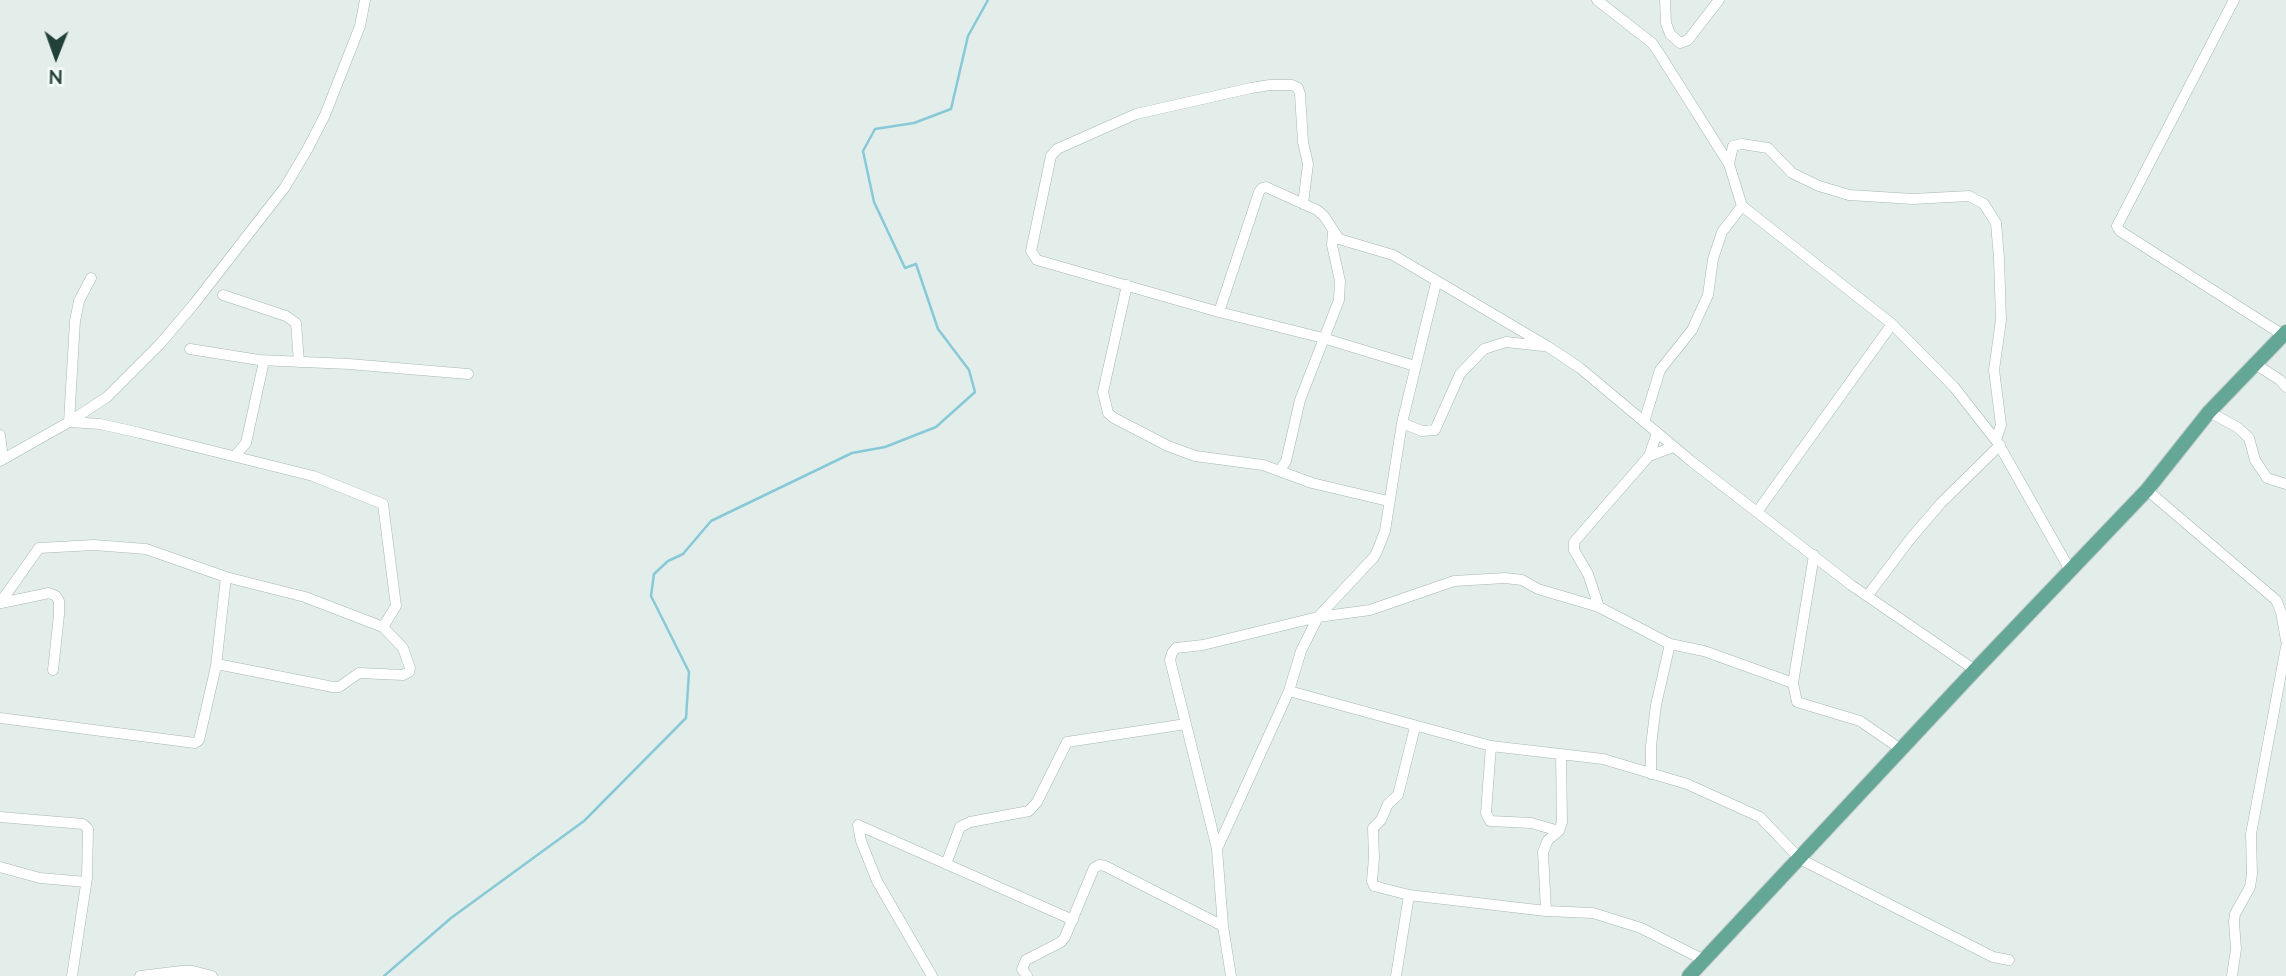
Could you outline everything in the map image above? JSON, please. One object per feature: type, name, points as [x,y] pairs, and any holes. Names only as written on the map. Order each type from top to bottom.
[{"type":"main road","points":[[1689,976],[2147,490],[2209,412],[2284,334]]},
{"type":"street","points":[[0,435],[1,460],[107,397],[160,344],[285,187],[325,115],[360,26],[365,0]]},
{"type":"street","points":[[1597,0],[1652,43],[1729,164],[1742,206],[1892,324],[1954,387],[1998,442],[2070,570]]},
{"type":"street","points":[[1665,0],[1666,23],[1670,34],[1680,43],[1688,40],[1719,0]]},
{"type":"street","points":[[2234,0],[2117,226],[2120,231],[2284,334]]},
{"type":"street","points":[[1303,204],[1308,164],[1303,142],[1300,94],[1292,85],[1251,88],[1136,114],[1057,149],[1051,156],[1031,251],[1037,260],[1219,312],[1323,338],[1415,366]]},
{"type":"street","points":[[1729,164],[1733,146],[1742,144],[1768,148],[1792,173],[1819,186],[1849,195],[1913,200],[1969,196],[1984,204],[1996,223],[2001,320],[1994,370],[2001,425],[1998,442],[1911,538],[1868,595]]},
{"type":"street","points":[[1219,312],[1262,188],[1266,187],[1303,204],[1324,216],[1339,240],[1393,255],[1580,368],[1673,447],[1757,512],[1975,670]]},
{"type":"street","points":[[1644,422],[1660,370],[1692,330],[1708,295],[1713,259],[1722,232],[1742,206]]},
{"type":"street","points":[[1280,470],[1286,461],[1300,400],[1339,300],[1340,281],[1332,246],[1333,233]]},
{"type":"street","points":[[69,422],[75,321],[79,301],[91,278]]},
{"type":"street","points":[[1217,849],[1289,691],[1301,651],[1318,617],[1374,557],[1385,531],[1402,423],[1436,283]]},
{"type":"street","points":[[1127,285],[1102,392],[1108,413],[1158,441],[1195,456],[1280,470],[1312,483],[1388,501]]},
{"type":"street","points":[[223,296],[286,316],[296,323],[299,362]]},
{"type":"street","points":[[1757,512],[1892,324]]},
{"type":"street","points":[[1402,423],[1422,431],[1436,430],[1460,374],[1484,349],[1506,342],[1547,346]]},
{"type":"street","points":[[190,349],[264,361],[468,374]]},
{"type":"street","points":[[235,456],[246,443],[264,361]]},
{"type":"street","points":[[2255,364],[2286,387]]},
{"type":"street","points":[[2209,412],[2237,427],[2249,438],[2255,460],[2267,478],[2286,484]]},
{"type":"street","points":[[69,422],[100,424],[313,476],[383,504],[396,606],[383,627]]},
{"type":"street","points":[[1599,607],[1588,575],[1574,550],[1574,542],[1649,456],[1657,433]]},
{"type":"street","points":[[1649,456],[1673,447]]},
{"type":"street","points":[[2147,490],[2276,600],[2283,619],[2286,640]]},
{"type":"street","points":[[1,603],[39,548],[94,545],[146,549],[226,577],[305,597],[383,627],[407,654],[409,672],[403,675],[359,673],[339,687],[333,687],[216,666]]},
{"type":"street","points":[[1814,555],[1793,684],[1797,702],[1860,722],[1902,750]]},
{"type":"street","points":[[0,718],[195,743],[199,740],[216,666],[226,577]]},
{"type":"street","points":[[1231,976],[1223,926],[1217,849],[1170,660],[1176,648],[1203,645],[1318,617],[1370,610],[1454,580],[1522,580],[1538,589],[1599,607],[1670,644],[1704,651],[1793,684]]},
{"type":"street","points":[[1,603],[49,593],[59,601],[54,670]]},
{"type":"street","points":[[1651,774],[1656,705],[1670,644]]},
{"type":"street","points":[[2232,976],[2236,949],[2235,914],[2250,887],[2251,834],[2286,647]]},
{"type":"street","points":[[1289,691],[1491,746],[1603,759],[1687,784],[1751,811],[1800,859],[1993,957],[2009,960]]},
{"type":"street","points":[[946,864],[960,827],[970,822],[1028,811],[1037,802],[1067,742],[1186,724]]},
{"type":"street","points":[[1415,727],[1398,795],[1388,804],[1381,820],[1373,828],[1374,886],[1409,894],[1546,911],[1592,913],[1641,928],[1704,960]]},
{"type":"street","points":[[1491,746],[1486,813],[1490,821],[1531,823],[1559,831]]},
{"type":"street","points":[[1546,911],[1544,852],[1548,840],[1559,831],[1562,822],[1561,755]]},
{"type":"street","points":[[0,817],[86,826],[88,829],[86,881],[72,976]]},
{"type":"street","points":[[932,976],[877,881],[861,841],[858,825],[1073,920]]},
{"type":"street","points":[[1027,976],[1022,968],[1026,960],[1061,942],[1094,868],[1099,865],[1223,926]]},
{"type":"street","points":[[0,867],[40,878],[86,881]]},
{"type":"street","points":[[1396,976],[1409,894]]},
{"type":"street","points":[[141,976],[182,971],[212,976]]},
{"type":"waterway","points":[[384,976],[451,918],[584,821],[686,718],[689,672],[651,596],[654,574],[668,561],[683,554],[711,521],[852,453],[885,447],[936,427],[975,392],[969,370],[938,329],[916,264],[905,268],[874,202],[863,151],[875,129],[914,123],[951,109],[968,36],[988,0]]}]
